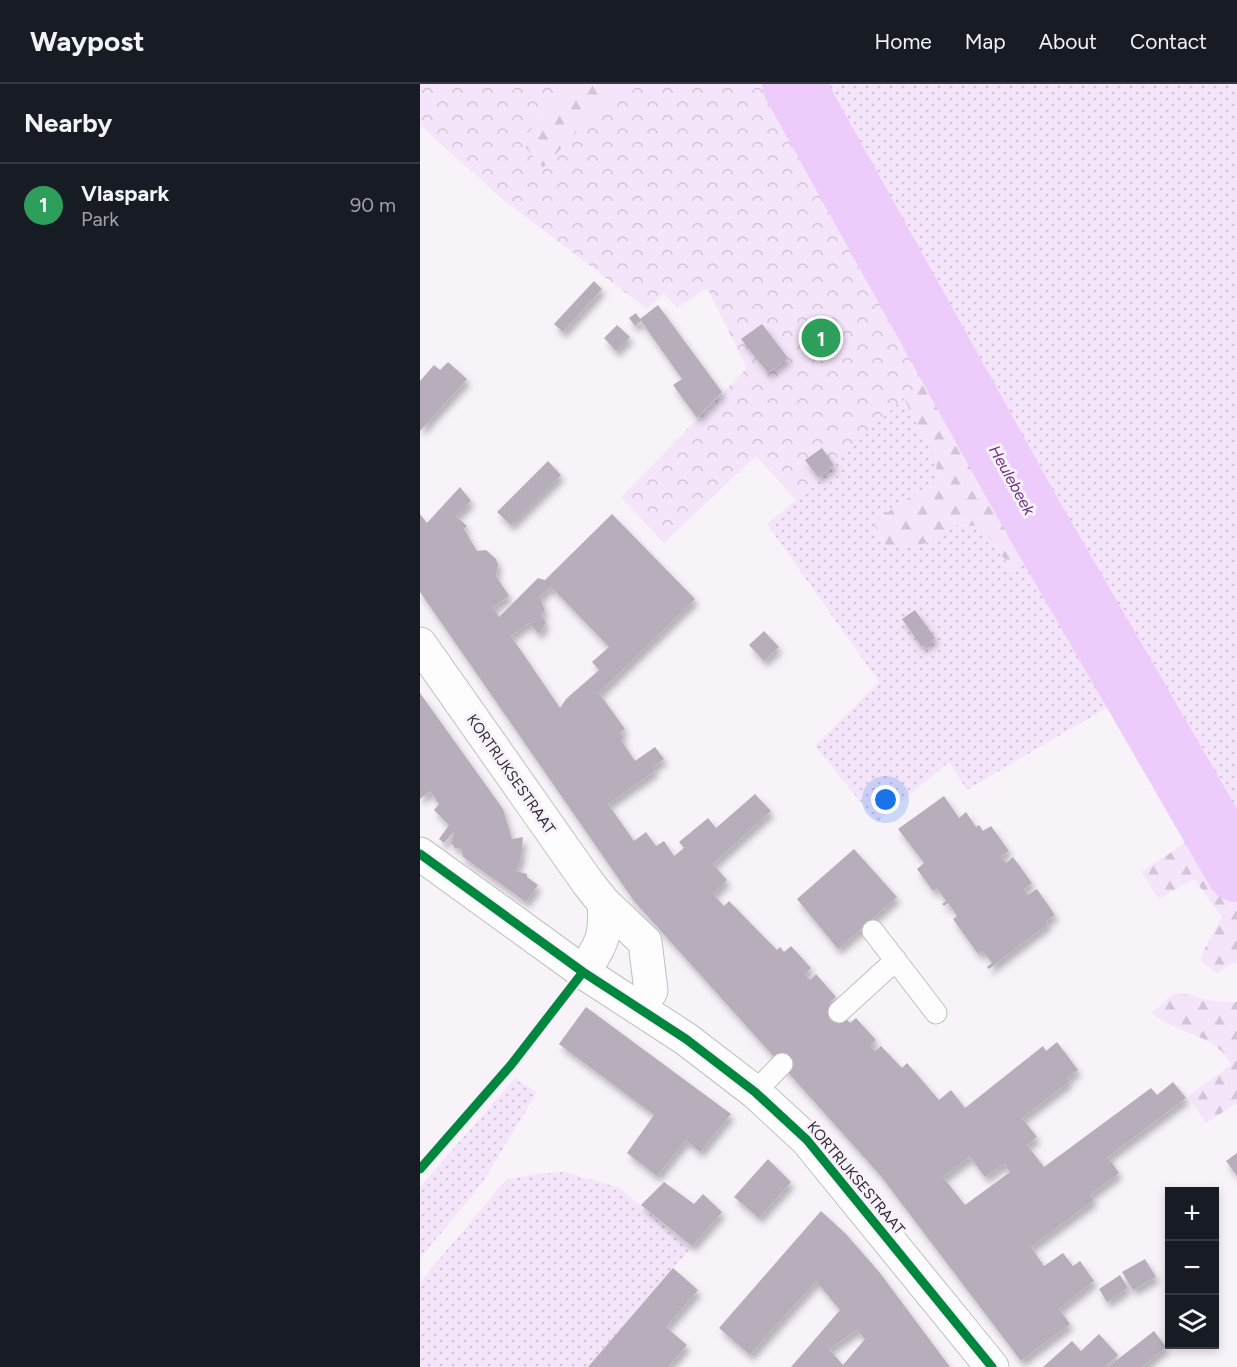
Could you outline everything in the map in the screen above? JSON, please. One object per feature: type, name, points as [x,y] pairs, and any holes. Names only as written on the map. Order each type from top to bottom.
[{"type":"street","name":"KORTRIJKSESTRAAT","points":[[420,644],[604,903],[645,942],[651,991],[639,1008]]},
{"type":"street","name":"KORTRIJKSESTRAAT","points":[[420,854],[583,972],[686,1039],[754,1092],[807,1140],[992,1367]]},
{"type":"street","points":[[583,972],[602,941],[606,923],[604,903]]},
{"type":"lane","points":[[873,931],[936,1013]]},
{"type":"lane","points":[[839,1012],[896,960]]},
{"type":"lane","points":[[754,1092],[782,1064]]},
{"type":"green space","points":[[420,84],[575,84],[520,141],[543,168],[622,84],[762,84],[930,373],[796,500],[756,456],[664,543],[621,497],[747,368],[707,288],[677,308],[664,293],[647,309],[502,199],[420,125]]},
{"type":"green space","points":[[575,84],[622,84],[543,168],[520,141]]},
{"type":"green space","points":[[812,84],[1237,84],[1237,830],[1151,687]]},
{"type":"green space","points":[[930,373],[1035,553],[1013,571],[981,526],[955,525],[926,543],[906,548],[883,544],[874,522],[905,500],[937,483],[936,460],[903,397]]},
{"type":"green space","points":[[903,397],[936,460],[937,483],[905,500],[926,543],[955,525],[981,526],[1012,570],[1035,553],[1118,701],[967,790],[949,762],[877,822],[815,746],[879,682],[767,524],[796,500]]},
{"type":"green space","points":[[1199,834],[1237,896],[1237,964],[1233,963],[1217,973],[1201,961],[1204,950],[1222,917],[1194,879],[1159,899],[1141,872]]},
{"type":"green space","points":[[1173,994],[1187,994],[1211,1001],[1237,1002],[1237,1103],[1206,1123],[1188,1096],[1231,1065],[1225,1054],[1216,1046],[1172,1026],[1152,1013]]},
{"type":"green space","points":[[515,1078],[537,1092],[481,1185],[420,1258],[420,1187]]},
{"type":"green space","points":[[565,1172],[620,1188],[691,1248],[588,1367],[420,1367],[420,1282],[506,1180],[536,1174]]},
{"type":"building","points":[[594,281],[602,289],[563,332],[554,324]]},
{"type":"building","points":[[658,305],[722,392],[697,418],[673,385],[682,379],[641,321],[635,326],[629,318],[636,313],[640,319]]},
{"type":"building","points":[[762,324],[788,358],[768,373],[741,339]]},
{"type":"building","points":[[617,325],[630,337],[616,351],[604,338]]},
{"type":"building","points":[[448,362],[467,379],[420,431],[420,381],[434,365],[440,370]]},
{"type":"building","points":[[822,448],[834,465],[818,477],[805,460]]},
{"type":"building","points":[[548,461],[561,475],[511,525],[497,512]]},
{"type":"building","points":[[460,487],[471,501],[456,516],[467,526],[464,529],[477,551],[486,550],[496,559],[498,564],[496,576],[509,596],[493,607],[499,617],[538,578],[545,580],[612,514],[695,599],[599,693],[625,729],[620,732],[624,738],[621,740],[635,761],[655,747],[664,759],[653,767],[655,771],[608,804],[634,841],[646,832],[656,846],[664,841],[674,856],[684,848],[679,842],[708,818],[716,828],[755,794],[771,811],[713,864],[727,880],[713,894],[724,906],[729,901],[777,950],[780,947],[784,952],[791,946],[811,968],[805,974],[810,980],[816,974],[836,997],[830,1002],[850,1023],[856,1018],[876,1040],[870,1046],[875,1051],[881,1046],[902,1068],[907,1063],[939,1100],[951,1090],[965,1108],[1043,1046],[1046,1051],[1057,1042],[1078,1070],[1067,1078],[1070,1081],[1022,1118],[1037,1137],[1027,1145],[1044,1167],[1151,1088],[1157,1095],[1173,1082],[1186,1098],[1108,1157],[1119,1173],[1090,1195],[1094,1200],[1031,1247],[1044,1266],[1063,1253],[1073,1266],[1080,1261],[1094,1281],[1059,1309],[1070,1324],[1021,1361],[880,1175],[634,901],[420,592],[420,514],[427,523]],"holes":[[[551,587],[609,647],[592,662],[599,670],[566,699],[560,708],[511,636],[529,623],[539,634],[546,623],[541,614],[545,612],[540,596]],[[970,1157],[985,1177],[1004,1164],[1010,1172],[965,1205],[943,1177]]]},
{"type":"building","points":[[915,610],[935,638],[922,647],[902,619]]},
{"type":"building","points":[[764,631],[779,647],[764,661],[749,645]]},
{"type":"building","points":[[420,693],[503,809],[512,839],[523,837],[521,858],[516,871],[527,874],[527,877],[538,885],[526,902],[463,857],[461,848],[455,848],[451,843],[454,832],[444,843],[439,839],[449,825],[434,810],[439,804],[430,791],[420,799]]},
{"type":"building","points":[[944,796],[959,818],[966,812],[976,827],[979,825],[983,831],[991,826],[1009,851],[1001,856],[1006,863],[1013,857],[1032,883],[1024,889],[1028,895],[1037,889],[1055,915],[1046,921],[1048,924],[989,969],[987,967],[992,963],[983,951],[978,954],[953,919],[957,916],[948,903],[944,906],[942,904],[946,901],[937,888],[933,891],[917,869],[924,863],[898,829]]},
{"type":"building","points":[[854,849],[897,897],[838,949],[797,899]]},
{"type":"building","points":[[586,1007],[731,1114],[700,1152],[686,1140],[657,1176],[627,1153],[654,1115],[559,1044]]},
{"type":"building","points":[[1237,1153],[1237,1176],[1226,1161]]},
{"type":"building","points":[[768,1159],[791,1182],[759,1218],[734,1197]]},
{"type":"building","points":[[664,1182],[694,1204],[703,1194],[722,1212],[692,1246],[641,1205]]},
{"type":"building","points":[[821,1211],[846,1234],[880,1273],[950,1367],[791,1367],[840,1310],[816,1281],[750,1355],[719,1328]],"holes":[[[857,1330],[865,1339],[843,1365],[829,1349]]]},
{"type":"building","points":[[1145,1259],[1156,1277],[1133,1290],[1122,1272]]},
{"type":"building","points":[[673,1268],[698,1290],[666,1327],[687,1345],[668,1367],[588,1367]]},
{"type":"building","points":[[1120,1275],[1128,1288],[1107,1302],[1099,1289]]},
{"type":"building","points":[[1154,1331],[1165,1346],[1142,1367],[1108,1367]]},
{"type":"building","points":[[1099,1334],[1118,1355],[1105,1367],[1043,1367],[1072,1341],[1081,1351]]},
{"type":"waterway","name":"Heulebeek","points":[[793,84],[1031,514],[1237,871]]},
{"type":"cycle path","points":[[420,854],[583,972],[686,1039],[755,1092],[807,1140],[992,1367]]},
{"type":"cycle path","points":[[420,1169],[511,1065],[583,972]]},
{"type":"place","name":"Vlaspark","points":[[821,338]]}]
